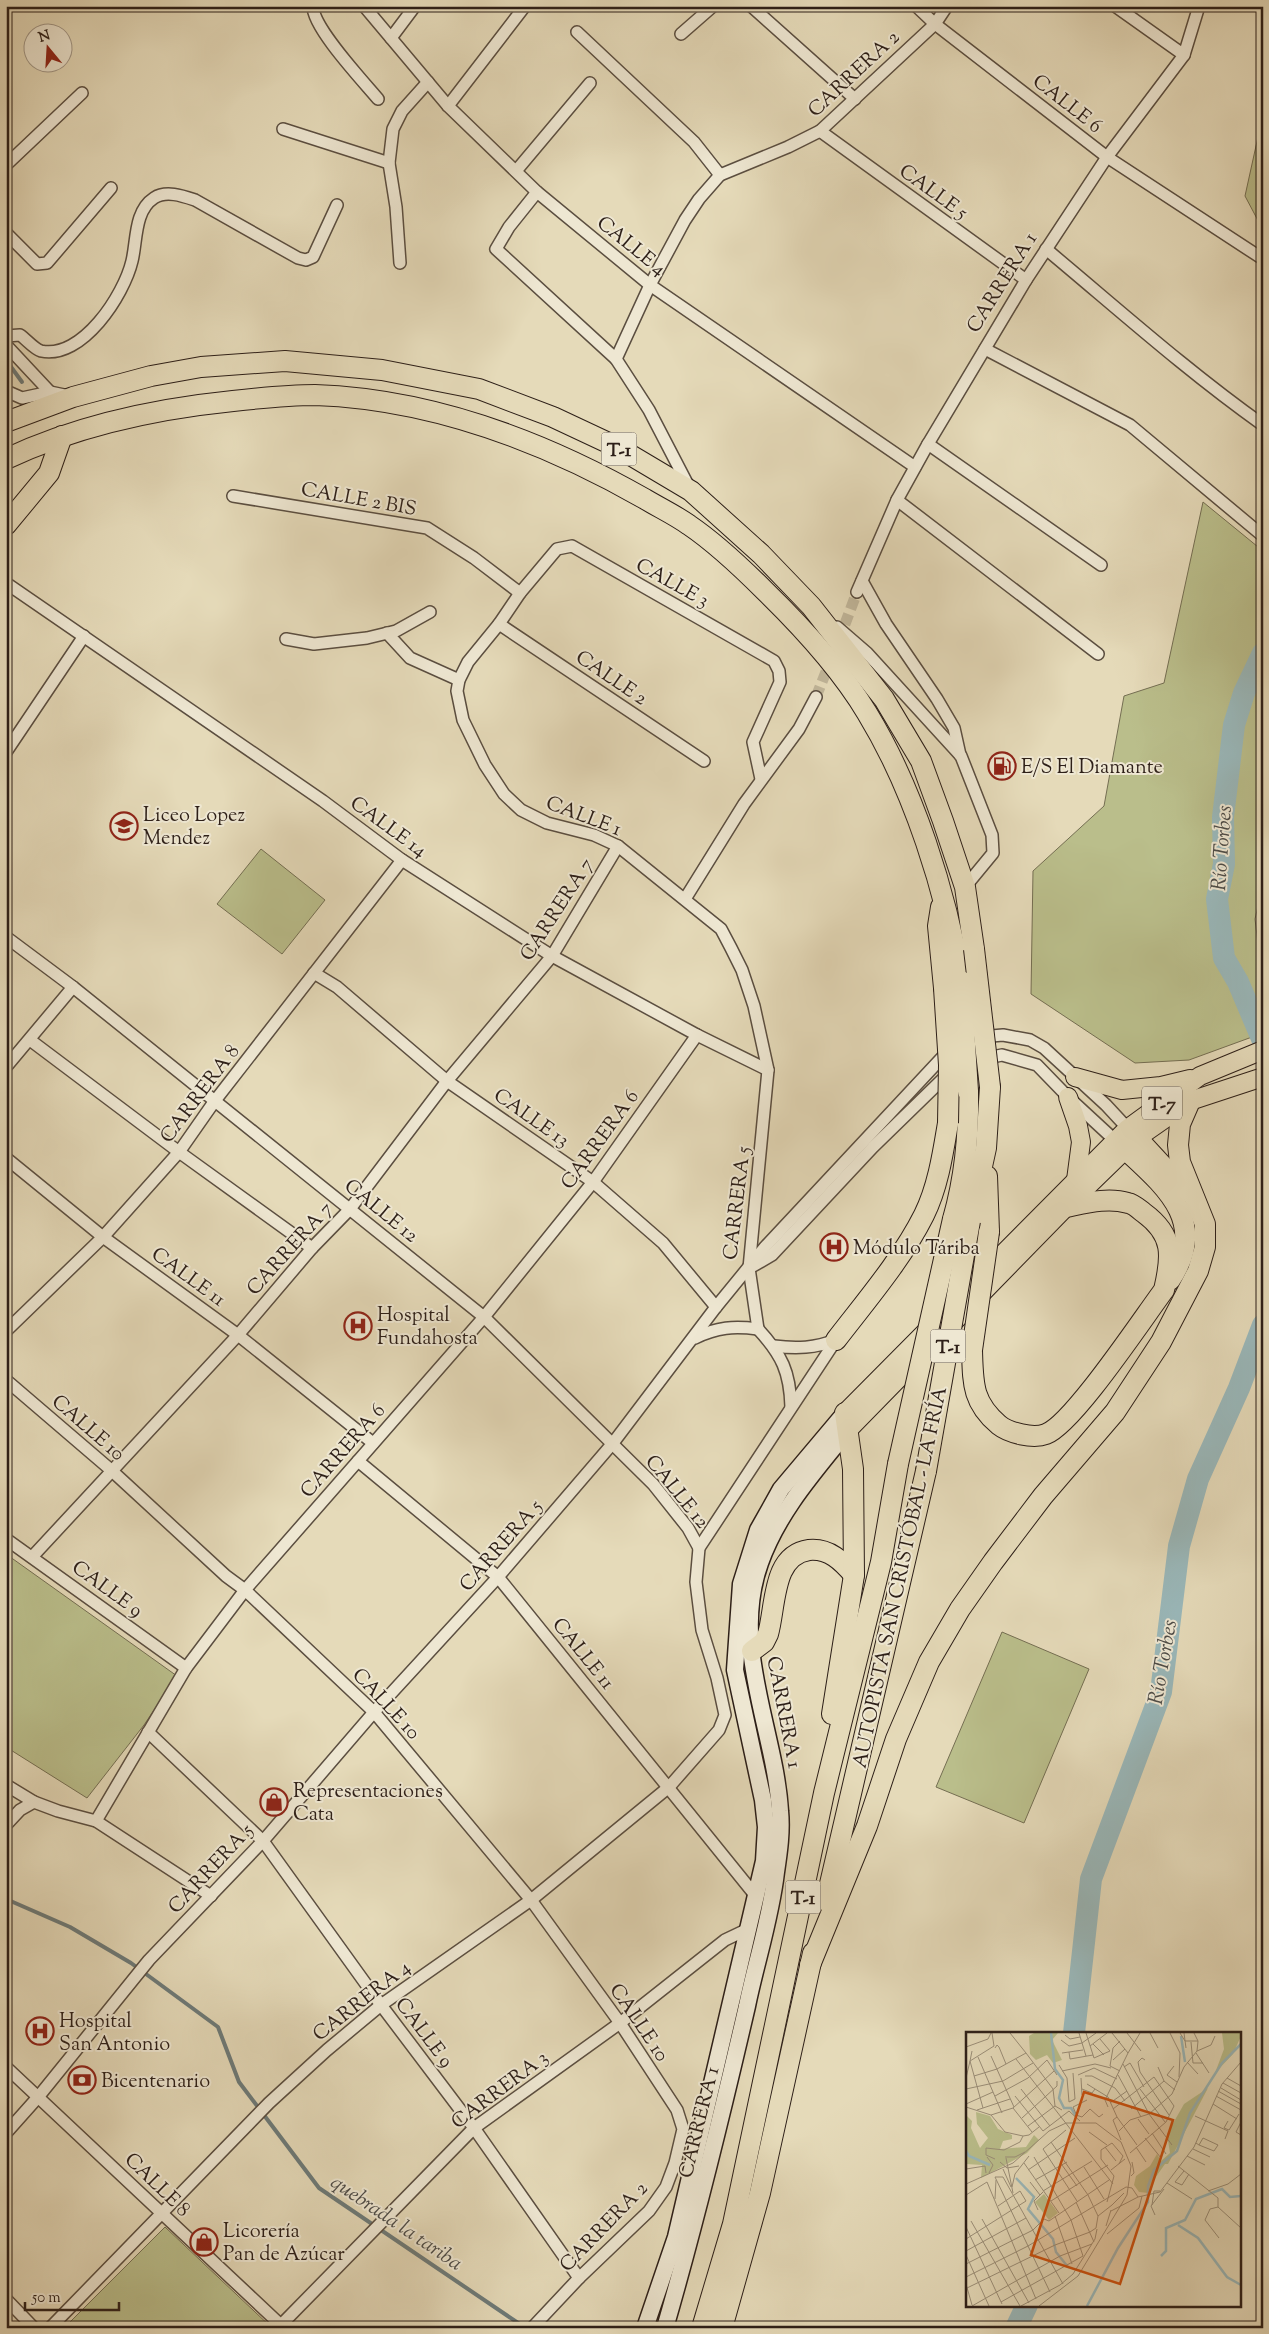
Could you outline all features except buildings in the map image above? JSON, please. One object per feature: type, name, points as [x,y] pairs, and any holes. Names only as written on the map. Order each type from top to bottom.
[{"type":"highway","name":"AUTOPISTA SAN CRISTÓBAL - LA FRÍA","points":[[6,422],[73,396],[151,376],[201,367],[242,363],[286,361],[382,370],[461,385],[501,396],[601,440],[691,491],[761,554],[812,606],[884,698],[921,762],[965,887],[990,1088],[986,1148],[962,1220],[898,1464],[881,1562],[824,1793],[733,2224],[702,2328]]},
{"type":"highway","name":"AUTOPISTA SAN CRISTÓBAL - LA FRÍA","points":[[6,459],[62,436],[117,419],[165,410],[265,398],[314,395],[399,405],[480,425],[526,441],[588,468],[689,524],[742,567],[789,614],[821,650],[866,710],[882,739],[920,826],[943,895],[953,934],[952,985],[968,1091],[968,1126],[961,1193],[962,1220],[926,1471],[810,1965],[760,2193],[722,2328]]},
{"type":"highway","points":[[6,525],[49,473],[62,436]]},
{"type":"highway","points":[[836,1340],[894,1262],[924,1214],[943,1158],[948,1123],[952,985]]},
{"type":"highway","points":[[810,1965],[867,1826],[896,1739],[929,1662],[960,1609],[993,1562],[1043,1496],[1115,1412],[1161,1342],[1194,1278],[1206,1247],[1205,1224],[1180,1162],[1178,1146],[1180,1124],[1190,1101]]},
{"type":"highway","points":[[1126,1139],[1196,1203]]},
{"type":"highway","points":[[986,1148],[989,1232],[972,1350],[973,1386],[986,1414],[1006,1431],[1032,1436],[1047,1434],[1081,1402],[1164,1290],[1179,1268],[1185,1253],[1186,1235],[1180,1211],[1164,1186],[1126,1139]]},
{"type":"highway","points":[[1066,1207],[1097,1201],[1120,1201],[1131,1203],[1153,1220],[1163,1230],[1169,1245],[1169,1268],[1164,1290]]},
{"type":"highway","points":[[824,1793],[835,1686],[854,1575],[853,1468],[847,1422]]},
{"type":"highway","points":[[752,1651],[764,1642],[768,1634],[781,1572],[792,1556],[812,1550],[833,1554],[854,1575]]},
{"type":"main road","name":"T-7","points":[[847,1422],[1076,1180],[1206,1073],[1263,1050]]},
{"type":"main road","points":[[1075,1077],[1122,1090],[1161,1086],[1206,1073]]},
{"type":"main road","name":"T-7","points":[[1126,1139],[1190,1101],[1263,1078]]},
{"type":"main road","points":[[1068,1097],[1078,1126],[1081,1142],[1076,1180]]},
{"type":"main road","name":"CARRERA 1","points":[[847,1422],[1066,1207],[1126,1139]]},
{"type":"street","points":[[313,6],[313,13],[322,30],[378,99]]},
{"type":"street","name":"CALLE 4","points":[[364,6],[448,106],[537,192],[650,285],[915,467]]},
{"type":"street","points":[[391,38],[415,6]]},
{"type":"street","points":[[448,106],[525,6]]},
{"type":"street","points":[[681,34],[713,6]]},
{"type":"street","points":[[751,6],[855,99]]},
{"type":"street","name":"CALLE 6","points":[[916,6],[935,24],[1107,157],[1263,259]]},
{"type":"street","name":"CARRERA 2","points":[[616,359],[650,285],[685,220],[699,199],[720,175],[788,147],[820,131],[935,24],[947,6]]},
{"type":"street","points":[[1116,6],[1184,55]]},
{"type":"street","name":"CARRERA 1","points":[[857,592],[898,500],[928,444],[1046,249],[1107,157],[1184,55],[1199,6]]},
{"type":"street","points":[[577,32],[694,142],[720,175]]},
{"type":"street","points":[[400,263],[396,207],[389,163],[393,129],[402,112],[428,82]]},
{"type":"street","points":[[516,171],[590,83]]},
{"type":"street","points":[[7,164],[82,93]]},
{"type":"street","points":[[283,129],[389,163]]},
{"type":"street","name":"CALLE 5","points":[[820,131],[1026,280]]},
{"type":"street","points":[[6,233],[37,264],[47,263],[111,188]]},
{"type":"street","points":[[537,192],[509,227],[496,249],[616,359],[649,410],[691,491]]},
{"type":"street","points":[[6,336],[20,335],[39,350],[56,351],[69,347],[81,339],[110,312],[132,263],[136,235],[143,210],[154,198],[164,195],[180,195],[195,200],[298,258],[306,260],[313,257],[337,205]]},
{"type":"street","points":[[1046,249],[1173,357],[1219,394],[1263,425]]},
{"type":"street","points":[[6,345],[50,392]]},
{"type":"street","points":[[986,349],[1130,425],[1263,536]]},
{"type":"street","points":[[6,390],[22,398],[50,392],[73,396]]},
{"type":"street","points":[[928,444],[1101,565]]},
{"type":"street","name":"CALLE 2 BIS","points":[[233,496],[428,528],[474,558],[520,593]]},
{"type":"street","points":[[898,500],[1098,654]]},
{"type":"street","name":"CALLE 3","points":[[499,624],[520,593],[557,549],[572,546],[766,656],[774,662],[779,671],[780,682],[753,742],[761,779]]},
{"type":"street","points":[[862,581],[886,624],[954,728],[961,756],[992,835],[993,853],[965,887]]},
{"type":"street","name":"CALLE 14","points":[[6,583],[323,801],[402,860],[552,956],[697,1035],[768,1070]]},
{"type":"street","points":[[812,606],[867,653],[961,756]]},
{"type":"street","points":[[286,639],[314,644],[367,638],[396,631],[430,612]]},
{"type":"street","points":[[387,633],[410,658],[459,680],[468,662],[499,624]]},
{"type":"street","name":"CALLE 2","points":[[499,624],[704,761]]},
{"type":"street","points":[[6,752],[84,636]]},
{"type":"street","name":"CALLE 1","points":[[459,680],[458,690],[463,720],[484,765],[504,794],[522,810],[547,823],[594,835],[618,846],[685,899]]},
{"type":"street","points":[[685,899],[761,779],[799,729],[816,697]]},
{"type":"street","name":"CARRERA 7","points":[[32,1556],[238,1335],[312,1248],[350,1208],[447,1081],[552,956],[618,846]]},
{"type":"street","name":"CARRERA 8","points":[[6,1331],[103,1237],[179,1152],[214,1102],[402,860]]},
{"type":"street","name":"CARRERA 5","points":[[6,2133],[39,2096],[149,1960],[263,1841],[374,1712],[498,1577],[613,1443],[716,1307],[749,1268],[768,1070],[754,1006],[742,970],[721,929],[685,899]]},
{"type":"street","name":"CALLE 12","points":[[6,938],[73,987],[214,1102],[484,1316],[653,1484],[688,1528],[700,1548]]},
{"type":"street","name":"CALLE 13","points":[[314,973],[337,988],[447,1081],[593,1182],[663,1243],[716,1307]]},
{"type":"street","points":[[6,1067],[73,987]]},
{"type":"street","name":"CARRERA 6","points":[[96,1821],[186,1668],[246,1590],[484,1316],[593,1182],[697,1035]]},
{"type":"street","points":[[790,1408],[790,1386],[785,1365],[774,1346],[758,1329],[749,1268],[765,1246],[932,1066],[954,1045],[973,1038],[1003,1035],[1030,1040],[1044,1048],[1106,1105],[1126,1139]]},
{"type":"street","points":[[30,1040],[179,1152],[312,1248]]},
{"type":"street","points":[[749,1268],[772,1255],[873,1147],[948,1074],[972,1061],[1002,1055],[1037,1065],[1068,1097],[1126,1139]]},
{"type":"street","name":"CALLE 11","points":[[6,1158],[103,1237],[238,1335],[374,1444]]},
{"type":"street","points":[[691,1340],[712,1330],[735,1326],[758,1329]]},
{"type":"street","points":[[774,1346],[796,1349],[817,1347],[836,1340]]},
{"type":"street","points":[[700,1548],[735,1498],[790,1408],[805,1389],[836,1340]]},
{"type":"street","name":"CALLE 10","points":[[6,1380],[111,1470],[226,1576],[246,1590],[374,1712],[531,1900],[620,2023],[677,2110]]},
{"type":"street","name":"CARRERA 1","points":[[665,2328],[710,2165],[776,1875],[780,1811],[752,1651],[750,1618],[754,1589],[759,1566],[768,1542],[800,1488],[847,1422]]},
{"type":"street","name":"CARRERA 1","points":[[645,2328],[676,2236],[740,1966],[746,1930],[764,1861],[766,1827],[763,1800],[735,1670],[741,1584],[758,1530],[781,1489],[847,1422]]},
{"type":"street","name":"CALLE 11","points":[[358,1461],[498,1577],[755,1895]]},
{"type":"street","name":"CALLE 9","points":[[6,1539],[186,1668]]},
{"type":"street","name":"CARRERA 4","points":[[50,2328],[269,2103],[381,2005],[531,1900],[669,1787],[719,1730],[725,1715],[717,1678],[702,1630],[696,1582],[700,1548]]},
{"type":"street","name":"CALLE 9","points":[[148,1732],[263,1841],[381,2005],[474,2128],[579,2278]]},
{"type":"street","points":[[6,1785],[34,1802],[58,1812],[96,1821],[211,1896]]},
{"type":"street","points":[[6,1826],[20,1810],[34,1802]]},
{"type":"street","name":"CARRERA 3","points":[[281,2327],[386,2216],[474,2128],[620,2023],[725,1940],[746,1930]]},
{"type":"street","name":"CALLE 8","points":[[6,2068],[39,2096],[281,2327]]},
{"type":"street","name":"CARRERA 2","points":[[532,2328],[579,2278],[649,2211],[666,2187],[676,2163],[683,2129],[677,2110]]},
{"type":"street","points":[[6,2299],[34,2328]]},
{"type":"green space","points":[[1263,114],[1263,230],[1245,196]]},
{"type":"green space","points":[[1203,502],[1263,551],[1263,884],[1255,919],[1263,987],[1263,1033],[1189,1060],[1135,1063],[1031,994],[1033,871],[1104,806],[1124,696],[1164,683]]},
{"type":"green space","points":[[261,849],[325,900],[282,954],[217,904]]},
{"type":"green space","points":[[6,1554],[177,1676],[144,1725],[87,1798],[6,1747]]},
{"type":"green space","points":[[1002,1632],[1089,1669],[1024,1823],[936,1787]]},
{"type":"green space","points":[[165,2227],[272,2328],[64,2328]]},
{"type":"waterway","points":[[6,360],[22,382]]},
{"type":"waterway","name":"Río Torbes","points":[[1263,653],[1244,693],[1234,725],[1223,817],[1224,864],[1217,899],[1224,958],[1238,982],[1263,1041]]},
{"type":"waterway","name":"Río Torbes","points":[[1074,2032],[1091,1879],[1161,1692],[1179,1546],[1198,1479],[1239,1388],[1263,1325]]},
{"type":"waterway","name":"quebrada la tariba","points":[[6,1899],[70,1927],[131,1963],[218,2027],[239,2082],[319,2188],[524,2327]]},
{"type":"waterway","name":"Río Torbes","points":[[1016,2328],[1027,2306]]},
{"type":"tunnel","points":[[839,640],[857,592]]},
{"type":"tunnel","points":[[816,697],[831,659]]},
{"type":"place","name":"E/S El Diamante","points":[[1002,766]]},
{"type":"place","name":"Liceo Lopez Mendez","points":[[124,826]]},
{"type":"place","name":"Módulo Táriba","points":[[834,1247]]},
{"type":"place","name":"Hospital Fundahosta","points":[[358,1326]]},
{"type":"place","name":"Representaciones Cata","points":[[274,1802]]},
{"type":"place","name":"Hospital San Antonio","points":[[40,2031]]},
{"type":"place","name":"Bicentenario","points":[[82,2080]]},
{"type":"place","name":"Licorería Pan de Azúcar","points":[[204,2242]]}]
